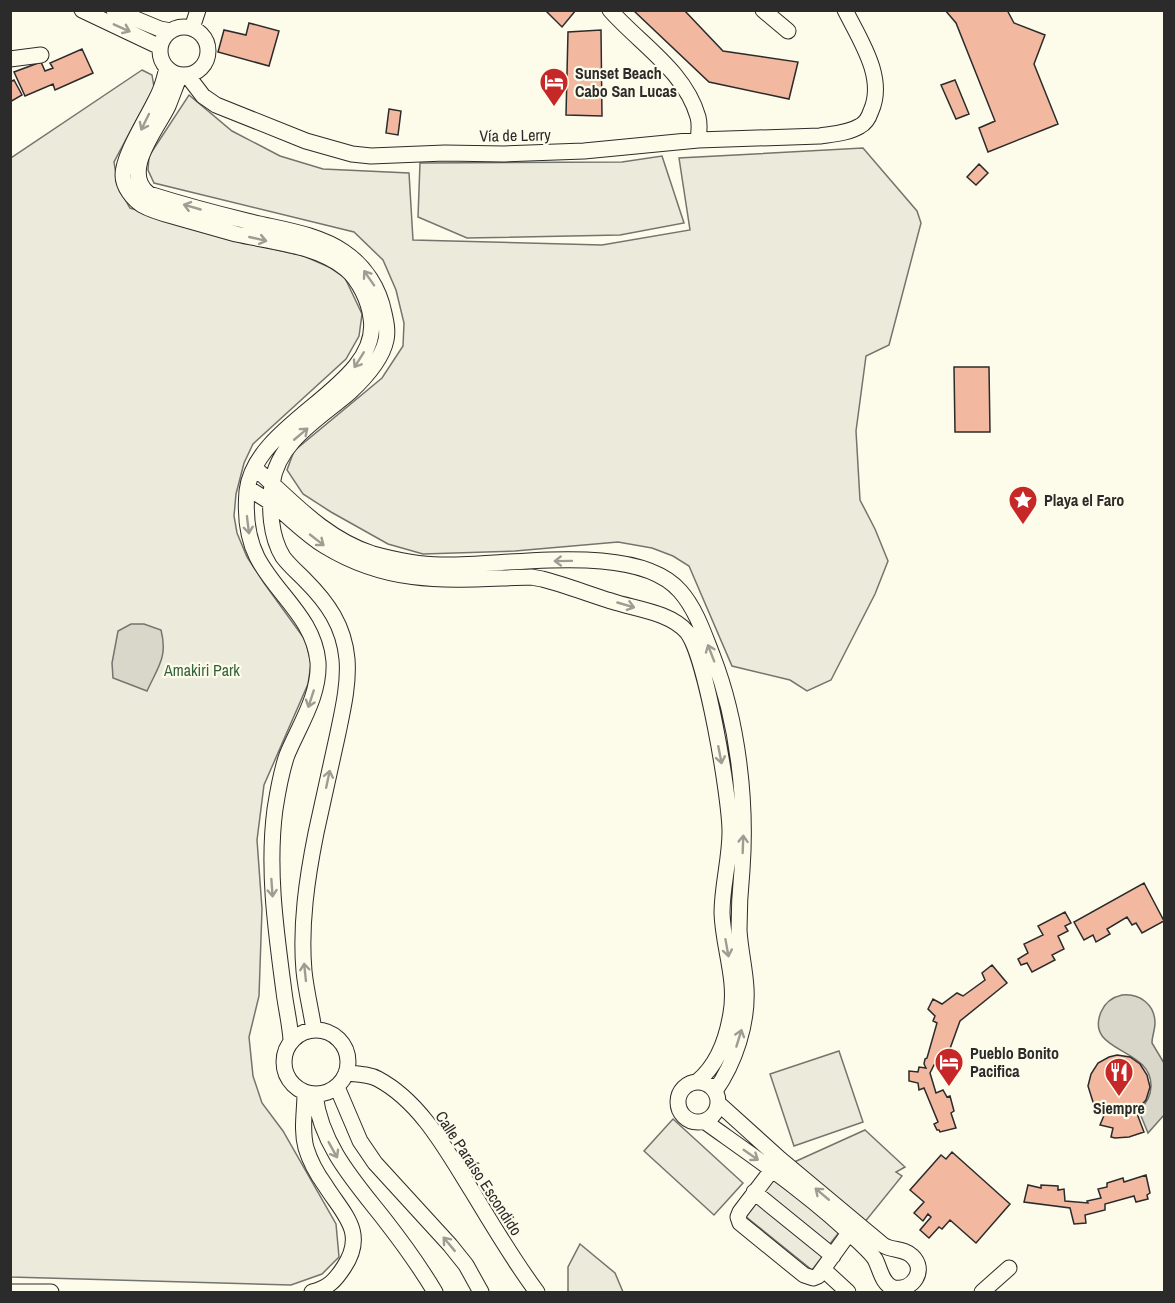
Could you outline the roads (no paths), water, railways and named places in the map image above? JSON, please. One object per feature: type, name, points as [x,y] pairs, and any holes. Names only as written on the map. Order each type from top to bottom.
[{"type":"street","points":[[82,10],[160,47]]},
{"type":"street","points":[[114,10],[160,29],[171,31]]},
{"type":"street","points":[[192,28],[198,10]]},
{"type":"street","points":[[610,10],[680,80],[699,119],[698,140]]},
{"type":"street","points":[[763,10],[788,31]]},
{"type":"street","name":"Vía de Lerry","points":[[178,72],[216,105],[306,141],[352,154],[371,156],[584,152],[698,140],[820,136],[839,133],[864,124],[872,110],[876,90],[872,68],[845,10]]},
{"type":"street","points":[[178,72],[161,60],[160,47],[165,36],[171,31],[178,27],[192,28],[204,38],[208,53],[201,68],[178,72],[161,89],[127,159],[123,176],[134,200],[156,211],[233,233],[304,249],[330,259],[352,275],[364,295],[371,314],[372,329],[368,344],[355,368],[271,445],[255,468],[248,488],[247,525],[256,555],[307,627],[314,644],[318,665],[318,676],[308,708],[282,770],[271,849],[272,890],[291,1040]]},
{"type":"street","points":[[10,59],[41,55]]},
{"type":"street","points":[[178,72],[167,106],[140,158],[138,173],[143,189],[149,194],[197,209],[297,233],[332,245],[356,261],[375,285],[387,328],[386,339],[370,370],[353,389],[288,446],[277,465],[272,483],[272,526],[279,549],[283,557],[318,593],[331,611],[344,637],[347,663],[343,707],[308,877],[304,912],[304,975],[314,1030]]},
{"type":"street","points":[[255,468],[295,505],[347,543],[393,559],[441,566],[556,561],[611,562],[657,573],[680,590],[698,619],[718,670],[734,738],[742,789],[743,848],[739,918],[746,1009],[741,1034],[716,1097],[713,1114],[704,1121]]},
{"type":"street","points":[[248,488],[272,504],[322,545],[363,566],[419,579],[531,577],[542,579],[655,614],[674,622],[686,632],[697,650],[709,698],[730,811],[722,914],[732,983],[731,1011],[722,1046],[714,1064],[698,1081]]},
{"type":"street","points":[[314,1030],[324,1031],[342,1043],[348,1063],[346,1073],[337,1087],[330,1091],[310,1094],[295,1088],[288,1080],[283,1059],[291,1040],[314,1030]]},
{"type":"street","name":"Calle Paraíso Escondido","points":[[346,1073],[377,1078],[415,1109],[437,1135],[516,1265],[537,1293]]},
{"type":"street","points":[[776,1164],[704,1121],[691,1121],[686,1118],[681,1113],[677,1101],[686,1084],[698,1081],[705,1083],[776,1164],[852,1228],[887,1248],[906,1251],[912,1255],[919,1268],[919,1275],[902,1287],[890,1286],[852,1228]]},
{"type":"street","points":[[337,1087],[360,1141],[375,1163],[450,1245],[466,1265],[481,1293]]},
{"type":"street","points":[[310,1094],[303,1135],[306,1149],[324,1185],[342,1209],[353,1230],[353,1247],[346,1264],[336,1279],[312,1293]]},
{"type":"street","points":[[310,1094],[334,1152],[351,1179],[385,1220],[435,1293]]},
{"type":"street","points":[[776,1164],[740,1212],[738,1217],[740,1222],[804,1275],[813,1278],[824,1269],[852,1228]]},
{"type":"street","points":[[754,1192],[833,1256]]},
{"type":"street","points":[[982,1293],[1009,1268]]},
{"type":"street","points":[[824,1269],[848,1293]]},
{"type":"street","points":[[10,1292],[51,1293]]},
{"type":"place","name":"Sunset Beach Cabo San Lucas","points":[[554,108]]},
{"type":"place","name":"Playa el Faro","points":[[1023,526]]},
{"type":"place","name":"Pueblo Bonito Pacifica","points":[[949,1088]]},
{"type":"place","name":"Siempre","points":[[1119,1098]]},
{"type":"park label","name":"Amakiri Park","points":[[202,670]]}]
